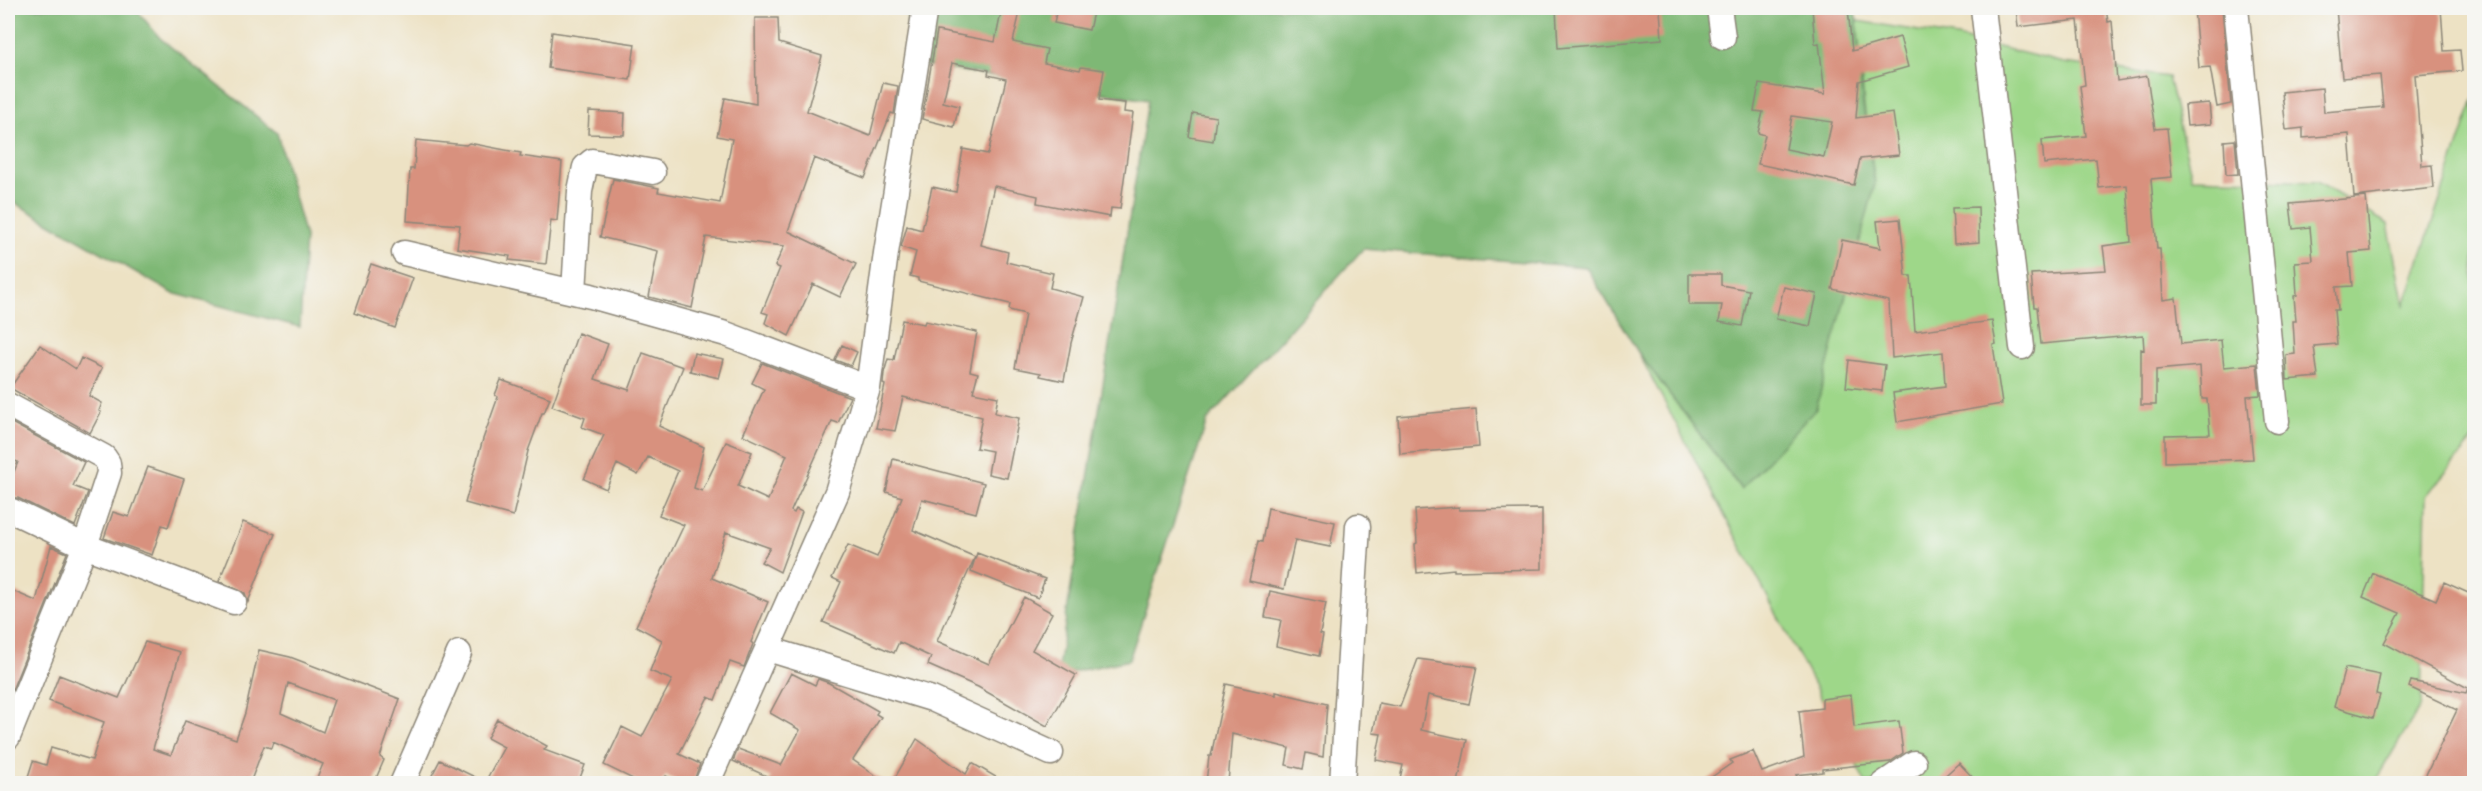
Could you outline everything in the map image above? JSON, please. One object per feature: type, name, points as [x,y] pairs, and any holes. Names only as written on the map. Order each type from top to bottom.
[{"type":"street","points":[[707,783],[837,492],[868,388],[886,253],[925,8]]},
{"type":"street","points":[[1719,8],[1723,37]]},
{"type":"street","points":[[1983,8],[2022,347]]},
{"type":"street","points":[[2236,8],[2277,421]]},
{"type":"street","points":[[574,292],[580,191],[585,167],[592,161],[653,172]]},
{"type":"street","points":[[404,253],[574,292],[726,334],[868,388]]},
{"type":"street","points":[[8,405],[104,457],[108,463],[106,486],[85,546],[8,737]]},
{"type":"street","points":[[12,511],[85,546],[234,602]]},
{"type":"street","points":[[1342,783],[1358,526]]},
{"type":"street","points":[[768,649],[932,699],[1051,753]]},
{"type":"street","points":[[402,783],[459,653]]},
{"type":"street","points":[[1883,783],[1914,763]]},
{"type":"green space","points":[[8,8],[135,8],[160,38],[277,133],[305,237],[300,327],[172,293],[8,199]]},
{"type":"green space","points":[[907,8],[1854,8],[1863,104],[1875,184],[1816,409],[1741,489],[1638,352],[1586,267],[1363,249],[1207,421],[1129,660],[1057,675],[1148,100],[909,63]]},
{"type":"green space","points":[[1857,21],[1957,37],[2064,63],[2168,77],[2192,178],[2317,182],[2388,224],[2404,305],[2474,99],[2474,439],[2426,496],[2421,705],[2374,783],[1866,783],[1638,352],[1741,489],[1875,184],[1864,106]]},
{"type":"building","points":[[1002,8],[1021,8],[1013,42],[1047,49],[1044,63],[1080,70],[1081,67],[1104,70],[1099,100],[1125,103],[1124,112],[1133,113],[1120,209],[1111,208],[1110,217],[1037,203],[1038,196],[994,186],[981,245],[1008,252],[1006,262],[1053,273],[1050,288],[1084,297],[1071,343],[1064,381],[1040,376],[1041,373],[1015,368],[1025,314],[1009,310],[1010,304],[918,281],[918,278],[910,276],[916,252],[901,247],[907,226],[922,230],[932,187],[956,192],[963,149],[988,154],[1006,79],[988,75],[989,70],[952,63],[943,102],[959,106],[954,127],[922,119],[937,31],[995,42]]},
{"type":"building","points":[[1057,8],[1094,8],[1089,30],[1054,23]]},
{"type":"building","points":[[1556,8],[1633,8],[1634,11],[1660,9],[1662,39],[1558,48]]},
{"type":"building","points":[[1812,8],[1848,8],[1852,51],[1900,37],[1908,67],[1859,81],[1856,118],[1893,113],[1899,155],[1860,159],[1854,185],[1758,164],[1765,135],[1758,133],[1763,112],[1754,111],[1759,84],[1825,94],[1819,43],[1815,44]],"holes":[[[1792,116],[1832,122],[1824,157],[1786,149]]]},
{"type":"building","points":[[2016,8],[2106,8],[2108,22],[2112,21],[2117,81],[2147,76],[2155,129],[2167,128],[2172,177],[2151,179],[2157,249],[2160,249],[2163,300],[2176,298],[2181,344],[2221,340],[2224,367],[2257,364],[2260,395],[2247,396],[2253,459],[2165,462],[2165,435],[2210,434],[2207,399],[2202,399],[2200,366],[2156,370],[2156,405],[2141,405],[2143,335],[2041,344],[2031,274],[2106,270],[2103,246],[2131,242],[2127,185],[2099,188],[2096,159],[2044,164],[2042,140],[2086,136],[2080,86],[2085,85],[2078,20],[2018,27]]},
{"type":"building","points":[[2194,8],[2222,8],[2231,104],[2217,107],[2210,67],[2199,68]]},
{"type":"building","points":[[2336,8],[2441,8],[2444,51],[2460,50],[2462,71],[2415,75],[2422,166],[2432,165],[2434,188],[2354,197],[2349,134],[2303,138],[2303,128],[2286,130],[2282,92],[2322,88],[2324,112],[2383,107],[2380,75],[2342,78]]},
{"type":"building","points":[[755,18],[778,18],[779,43],[822,56],[807,111],[870,136],[883,83],[898,86],[894,114],[891,113],[865,178],[814,158],[788,231],[856,264],[840,297],[813,284],[789,336],[765,323],[768,314],[762,312],[780,268],[775,266],[784,246],[706,237],[692,308],[649,297],[658,251],[600,237],[613,179],[659,188],[658,192],[720,203],[732,139],[717,136],[725,98],[756,104]]},
{"type":"building","points":[[552,32],[635,44],[630,80],[548,68]]},
{"type":"building","points":[[2209,103],[2211,124],[2187,126],[2185,105]]},
{"type":"building","points":[[589,111],[625,113],[624,135],[588,134]]},
{"type":"building","points":[[1193,113],[1216,117],[1213,141],[1189,137]]},
{"type":"building","points":[[416,140],[466,145],[469,143],[521,153],[520,156],[562,162],[557,221],[551,220],[546,264],[509,260],[510,256],[457,248],[460,225],[407,221],[410,169],[414,169]]},
{"type":"building","points":[[2235,140],[2238,174],[2226,175],[2224,141]]},
{"type":"building","points":[[2366,197],[2371,251],[2349,253],[2352,286],[2336,287],[2338,310],[2334,310],[2337,344],[2314,346],[2318,377],[2287,380],[2286,355],[2295,354],[2293,321],[2296,321],[2294,296],[2297,295],[2295,262],[2313,261],[2310,227],[2293,229],[2290,204]]},
{"type":"building","points":[[1978,207],[1979,242],[1954,244],[1952,208]]},
{"type":"building","points":[[1900,219],[1906,276],[1911,276],[1915,331],[1992,321],[1996,344],[1993,345],[2002,404],[1897,422],[1893,393],[1945,386],[1943,352],[1892,358],[1889,301],[1832,289],[1842,240],[1880,248],[1877,221]]},
{"type":"building","points":[[371,264],[413,278],[395,328],[354,313]]},
{"type":"building","points":[[1689,274],[1721,274],[1721,285],[1749,290],[1742,326],[1719,322],[1722,305],[1689,305]]},
{"type":"building","points":[[1784,287],[1817,294],[1810,326],[1776,319]]},
{"type":"building","points":[[902,320],[924,324],[925,321],[977,332],[970,371],[978,373],[973,392],[998,397],[995,413],[1019,418],[1007,478],[988,474],[992,451],[976,448],[982,417],[903,397],[895,431],[876,428],[885,385],[883,384],[884,373],[888,359],[894,360]]},
{"type":"building","points":[[578,333],[608,344],[595,379],[629,390],[643,353],[683,367],[659,426],[704,447],[694,488],[702,491],[726,442],[752,452],[738,486],[768,500],[787,455],[743,435],[764,389],[752,383],[762,363],[850,397],[838,423],[832,421],[791,511],[794,513],[796,509],[802,512],[780,572],[761,562],[770,548],[726,532],[712,578],[768,602],[751,642],[753,644],[744,667],[730,662],[715,700],[708,697],[679,754],[700,764],[693,783],[681,783],[666,776],[661,783],[641,783],[604,765],[622,727],[642,737],[672,680],[650,671],[662,640],[636,626],[684,525],[659,515],[678,471],[648,457],[638,475],[617,464],[606,489],[584,479],[604,435],[582,427],[585,418],[552,406]]},
{"type":"building","points":[[40,345],[76,369],[81,358],[102,368],[89,396],[102,403],[99,411],[101,412],[90,433],[10,388]]},
{"type":"building","points":[[842,345],[857,352],[851,366],[835,360]]},
{"type":"building","points":[[694,353],[724,359],[719,378],[690,371]]},
{"type":"building","points":[[1849,360],[1885,365],[1882,391],[1846,387]]},
{"type":"building","points":[[501,380],[550,398],[528,451],[513,516],[465,503],[483,439],[498,397],[495,395]]},
{"type":"building","points":[[1476,409],[1479,447],[1400,454],[1398,416]]},
{"type":"building","points":[[8,421],[84,462],[73,486],[88,492],[75,526],[18,498],[8,498],[8,486],[18,462],[8,459]]},
{"type":"building","points":[[893,459],[984,483],[976,513],[922,499],[913,530],[975,557],[937,641],[989,664],[1024,597],[1052,613],[1032,650],[1076,675],[1047,726],[978,687],[928,665],[931,657],[899,642],[894,653],[823,622],[841,582],[832,578],[848,545],[877,557],[902,497],[886,492]]},
{"type":"building","points":[[148,467],[184,479],[168,527],[162,525],[152,555],[104,538],[113,512],[129,517]]},
{"type":"building","points":[[1459,507],[1459,510],[1542,509],[1542,569],[1454,571],[1454,569],[1417,573],[1415,510]]},
{"type":"building","points":[[1268,508],[1335,522],[1330,547],[1295,540],[1284,589],[1249,581],[1258,541],[1262,542]]},
{"type":"building","points":[[243,522],[275,534],[248,602],[245,593],[219,581]]},
{"type":"building","points":[[51,546],[67,553],[8,700],[8,589],[36,601]]},
{"type":"building","points":[[977,553],[1045,579],[1038,598],[971,571]]},
{"type":"building","points":[[2373,573],[2436,600],[2444,582],[2475,596],[2475,783],[2422,783],[2457,710],[2409,687],[2411,681],[2466,693],[2468,688],[2384,643],[2400,613],[2363,597]]},
{"type":"building","points":[[1270,591],[1326,603],[1320,634],[1323,635],[1319,656],[1276,646],[1281,620],[1265,617]]},
{"type":"building","points":[[145,642],[180,652],[153,749],[171,755],[185,721],[236,739],[245,713],[259,650],[290,657],[400,699],[380,757],[384,760],[374,783],[315,783],[323,764],[273,742],[271,748],[264,746],[250,783],[26,783],[33,761],[46,765],[51,748],[92,760],[104,722],[49,701],[59,675],[119,698]],"holes":[[[288,683],[334,700],[323,732],[281,713]]]},
{"type":"building","points":[[1418,659],[1477,667],[1469,704],[1428,695],[1421,730],[1467,740],[1458,783],[1399,783],[1403,765],[1376,760],[1381,734],[1373,733],[1379,703],[1400,707]]},
{"type":"building","points":[[2345,668],[2380,675],[2376,694],[2380,695],[2373,718],[2334,707]]},
{"type":"building","points":[[791,673],[815,685],[818,679],[829,683],[878,711],[876,714],[881,717],[853,760],[886,783],[768,783],[771,778],[733,761],[738,749],[781,765],[800,730],[770,713]]},
{"type":"building","points":[[1226,684],[1276,695],[1276,692],[1327,704],[1323,757],[1306,753],[1303,769],[1286,765],[1289,748],[1232,734],[1228,783],[1206,783],[1209,756],[1211,756]]},
{"type":"building","points":[[1851,695],[1854,727],[1899,721],[1903,753],[1890,762],[1823,769],[1823,772],[1796,775],[1799,783],[1703,783],[1732,763],[1730,760],[1753,751],[1762,772],[1804,757],[1799,711],[1822,708],[1822,699]]},
{"type":"building","points":[[497,719],[547,746],[544,750],[585,765],[578,783],[428,783],[440,760],[485,782],[504,747],[487,738]]},
{"type":"building","points":[[917,739],[966,774],[972,763],[1006,783],[892,783]]},
{"type":"building","points":[[1959,763],[1978,783],[1937,783]]}]
